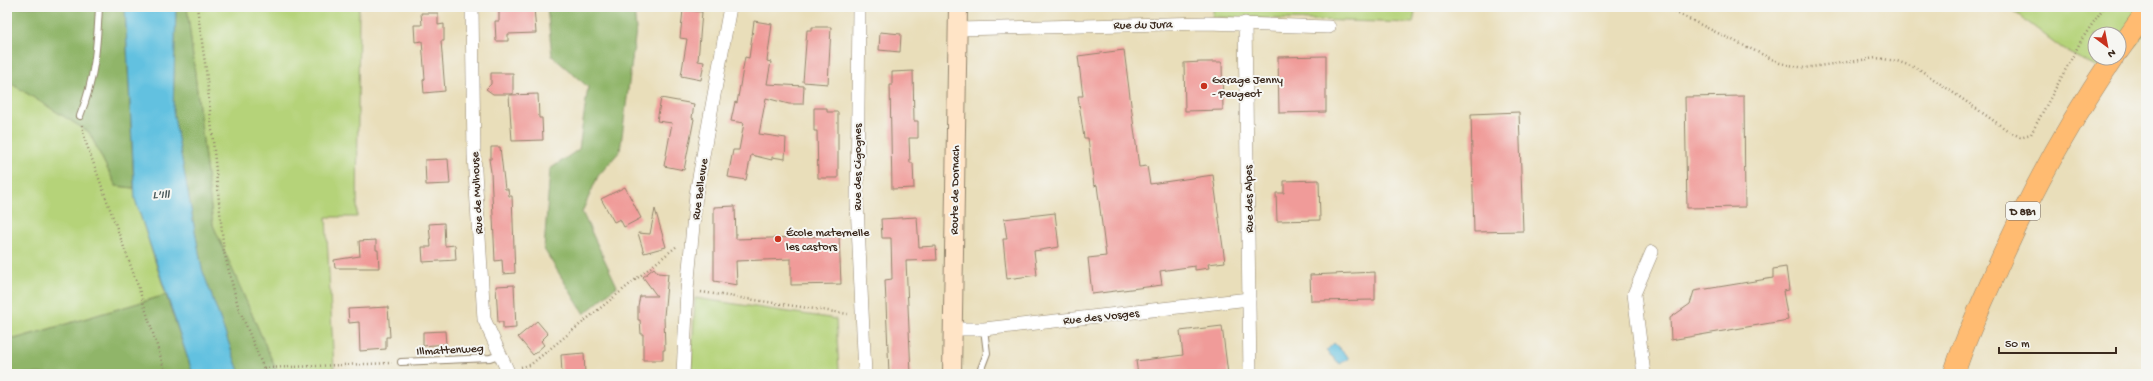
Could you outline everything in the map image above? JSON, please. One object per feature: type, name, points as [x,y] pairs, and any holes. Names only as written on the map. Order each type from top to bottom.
[{"type":"highway","points":[[2127,39],[2146,12]]},
{"type":"highway","name":"D 8B1","points":[[1954,374],[1961,351],[2012,234],[2049,160],[2090,91],[2107,66]]},
{"type":"main road","name":"Route de Dornach","points":[[952,374],[958,7]]},
{"type":"street","name":"Rue de Mulhouse","points":[[472,7],[474,155],[484,319],[499,355],[509,374]]},
{"type":"street","name":"Rue Bellevue","points":[[684,374],[687,290],[696,194],[730,7]]},
{"type":"street","name":"Rue des Cigognes","points":[[859,7],[857,204],[865,374]]},
{"type":"street","name":"Rue du Jura","points":[[957,29],[1245,23],[1329,26]]},
{"type":"street","name":"Rue des Alpes","points":[[1245,23],[1250,374]]},
{"type":"street","points":[[1644,374],[1634,294],[1652,252]]},
{"type":"street","name":"Rue des Vosges","points":[[952,329],[984,329],[1249,299]]},
{"type":"lane","points":[[80,116],[88,96],[96,57],[99,7]]},
{"type":"lane","points":[[979,374],[987,352],[984,329]]},
{"type":"lane","name":"Illmattenweg","points":[[401,362],[490,358],[499,355]]},
{"type":"path","points":[[197,7],[206,70],[224,252],[238,306],[266,374]]},
{"type":"path","points":[[1664,7],[1780,63],[1804,68],[1876,58],[1896,61],[1919,69],[2010,132],[2020,137],[2031,134],[2082,39],[2104,7]]},
{"type":"path","points":[[1676,12],[1678,7]]},
{"type":"path","points":[[80,116],[85,140],[138,286],[166,374]]},
{"type":"path","points":[[530,365],[679,245],[691,244]]},
{"type":"path","points":[[687,290],[862,316]]},
{"type":"path","points":[[264,368],[401,362]]},
{"type":"green space","points":[[7,7],[12,7],[7,39]]},
{"type":"green space","points":[[12,7],[125,7],[134,188],[116,186],[89,132],[7,81],[7,39]]},
{"type":"green space","points":[[176,7],[187,7],[213,225],[278,374],[240,374],[202,269],[173,111]]},
{"type":"green space","points":[[187,7],[359,7],[357,217],[326,217],[334,369],[350,370],[350,374],[278,374],[213,225]]},
{"type":"green space","points":[[547,7],[634,7],[636,30],[620,151],[598,176],[582,212],[617,286],[584,314],[544,249],[550,169],[579,149],[588,87],[552,56]]},
{"type":"green space","points":[[1214,7],[1416,7],[1413,23],[1212,17]]},
{"type":"green space","points":[[2008,7],[2146,7],[2146,31],[2127,57],[2127,26],[2087,26],[2087,62],[2067,52]]},
{"type":"green space","points":[[2094,66],[2120,66],[2113,76]]},
{"type":"green space","points":[[7,81],[89,132],[116,186],[134,188],[135,199],[166,295],[14,339],[7,334]]},
{"type":"green space","points":[[166,295],[193,374],[7,374],[7,334],[15,339]]},
{"type":"green space","points":[[695,298],[836,319],[839,370],[837,374],[691,374]]},
{"type":"water","name":"L'Ill","points":[[125,7],[176,7],[173,111],[202,269],[240,374],[193,374],[135,199]]},
{"type":"water","points":[[1334,343],[1349,358],[1340,364],[1326,351]]},
{"type":"building","points":[[499,7],[534,7],[536,33],[508,34],[508,41],[496,41],[495,21],[499,21]]},
{"type":"building","points":[[683,10],[702,12],[698,61],[704,62],[701,80],[681,76],[687,39],[680,38]]},
{"type":"building","points":[[421,13],[438,13],[438,25],[444,24],[444,41],[441,41],[445,91],[424,93],[423,80],[425,79],[422,41],[415,42],[414,25],[422,25]]},
{"type":"building","points":[[754,21],[772,24],[767,61],[771,62],[767,84],[804,86],[803,104],[789,104],[766,98],[759,134],[786,138],[785,159],[772,157],[772,160],[751,155],[746,180],[728,177],[733,150],[739,150],[744,123],[731,121],[735,102],[737,103],[745,57],[749,58]]},
{"type":"building","points":[[812,27],[831,27],[828,84],[803,82],[807,30],[812,30]]},
{"type":"building","points":[[880,32],[901,34],[900,52],[879,50]]},
{"type":"building","points":[[1124,50],[1139,167],[1147,166],[1150,184],[1213,175],[1225,262],[1208,264],[1209,268],[1195,270],[1195,266],[1160,271],[1162,285],[1092,294],[1088,258],[1106,256],[1097,185],[1094,186],[1088,138],[1084,138],[1078,96],[1083,96],[1078,56]]},
{"type":"building","points":[[1326,56],[1326,112],[1279,113],[1278,57]]},
{"type":"building","name":"Garage Jenny - Peugeot","points":[[1222,62],[1223,110],[1185,111],[1184,63]]},
{"type":"building","points":[[913,71],[914,121],[918,121],[918,138],[909,138],[910,163],[913,163],[914,188],[892,189],[890,85],[892,85],[892,72]]},
{"type":"building","points":[[491,73],[513,73],[513,94],[493,94],[486,89],[491,84]]},
{"type":"building","points":[[538,94],[539,118],[542,118],[543,140],[512,141],[509,95]]},
{"type":"building","points":[[1744,96],[1745,207],[1687,208],[1685,97]]},
{"type":"building","points":[[661,98],[694,104],[692,118],[694,119],[684,170],[664,166],[672,123],[657,121]]},
{"type":"building","points":[[814,108],[827,108],[827,112],[838,112],[838,178],[818,178],[817,131],[814,131]]},
{"type":"building","points":[[1519,112],[1523,231],[1474,232],[1471,114]]},
{"type":"building","points":[[491,147],[500,147],[505,189],[508,189],[509,196],[512,196],[515,273],[503,274],[502,260],[495,261],[491,172],[489,159],[491,159]]},
{"type":"building","points":[[448,159],[450,184],[426,185],[425,160]]},
{"type":"building","points":[[1319,180],[1320,220],[1277,221],[1276,193],[1284,193],[1284,181]]},
{"type":"building","points":[[625,187],[641,218],[624,227],[620,219],[614,222],[601,199]]},
{"type":"building","points":[[735,206],[736,239],[839,236],[841,284],[791,285],[791,259],[736,261],[737,285],[714,281],[714,207]]},
{"type":"building","points":[[655,209],[666,247],[644,253],[638,233],[650,234]]},
{"type":"building","points":[[1055,213],[1059,247],[1034,251],[1037,275],[1007,279],[1003,239],[1007,239],[1004,219]]},
{"type":"building","points":[[917,217],[919,247],[936,246],[937,260],[906,261],[911,374],[889,374],[885,280],[892,279],[891,238],[882,238],[881,219]]},
{"type":"building","points":[[444,223],[445,246],[455,245],[456,260],[423,262],[422,247],[431,247],[429,224]]},
{"type":"building","points":[[376,240],[379,268],[335,268],[334,260],[360,256],[359,241]]},
{"type":"building","points":[[1786,267],[1789,290],[1783,291],[1788,320],[1671,340],[1670,318],[1690,304],[1694,291],[1773,278],[1773,269]]},
{"type":"building","points":[[654,268],[658,273],[668,274],[664,316],[665,350],[663,350],[663,360],[643,360],[643,334],[641,334],[640,320],[638,320],[638,306],[640,296],[657,296],[643,277]]},
{"type":"building","points":[[1375,272],[1375,300],[1311,301],[1310,275]]},
{"type":"building","points":[[514,285],[516,328],[503,329],[503,322],[498,322],[496,286]]},
{"type":"building","points":[[388,307],[390,337],[386,337],[386,349],[360,351],[359,322],[349,323],[348,309]]},
{"type":"building","points":[[537,321],[548,334],[541,341],[544,345],[533,355],[518,337]]},
{"type":"building","points":[[1222,326],[1228,374],[1138,374],[1136,361],[1183,355],[1180,331]]},
{"type":"building","points":[[445,331],[446,344],[423,346],[423,332]]},
{"type":"building","points":[[584,353],[585,374],[562,374],[561,355]]},
{"type":"place","name":"Garage Jenny - Peugeot","points":[[1204,86]]},
{"type":"place","name":"École maternelle les castors","points":[[778,239]]}]
